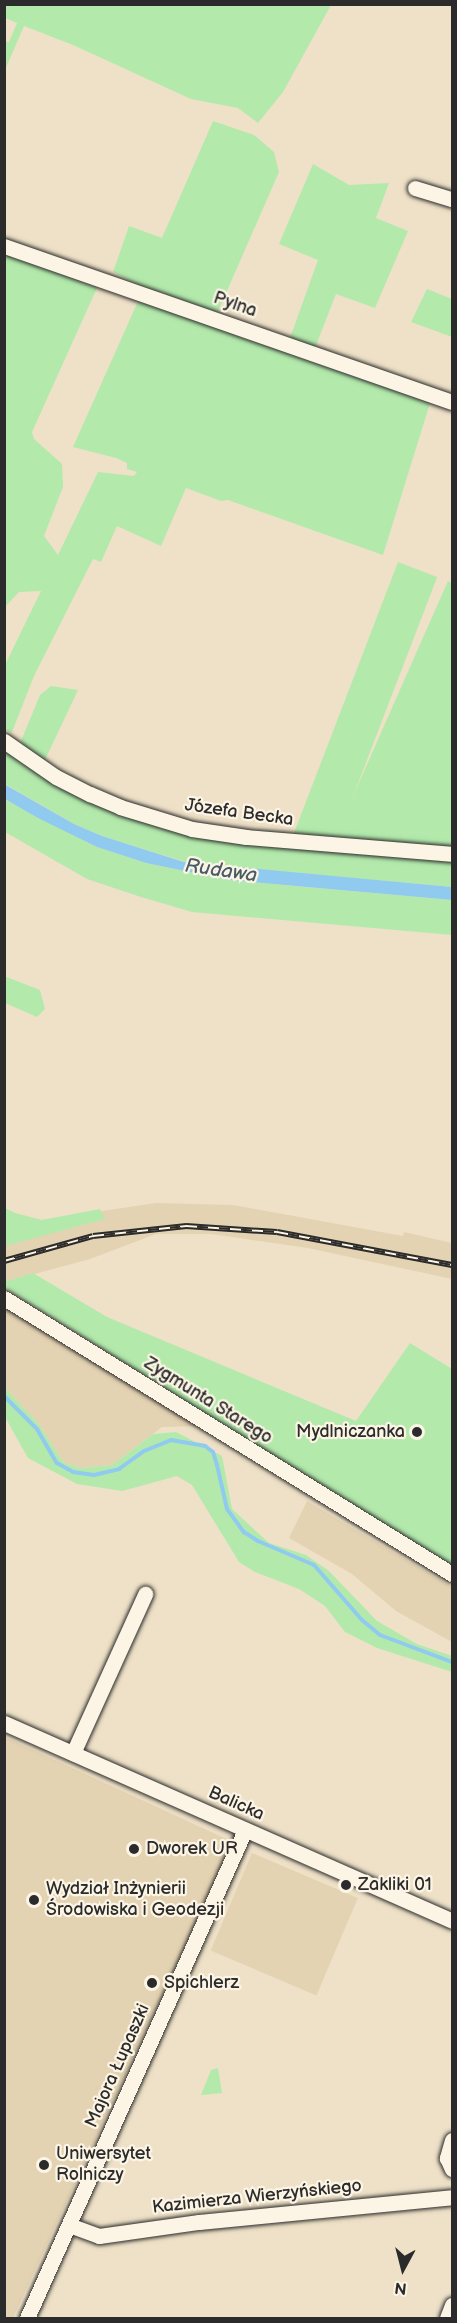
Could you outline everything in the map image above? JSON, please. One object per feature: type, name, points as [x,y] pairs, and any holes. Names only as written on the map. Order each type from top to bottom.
[{"type":"street","points":[[415,188],[453,199]]},
{"type":"street","name":"Pylna","points":[[4,246],[453,402]]},
{"type":"street","name":"Józefa Becka","points":[[4,741],[56,777],[90,794],[120,807],[192,829],[246,837],[453,854]]},
{"type":"street","name":"Zygmunta Starego","points":[[4,1298],[453,1574]]},
{"type":"street","points":[[73,1753],[145,1594]]},
{"type":"street","name":"Balicka","points":[[4,1723],[453,1921]]},
{"type":"street","name":"Majora Łupaszki","points":[[27,2319],[246,1830]]},
{"type":"street","points":[[453,2140],[447,2158],[453,2169]]},
{"type":"street","name":"Kazimierza Wierzyńskiego","points":[[69,2225],[99,2236],[249,2217],[453,2197]]},
{"type":"street","points":[[447,2319],[453,2305]]},
{"type":"shaded area","points":[[156,1203],[233,1205],[403,1236],[404,1232],[452,1243],[452,1279],[308,1248],[211,1234],[156,1234],[90,1259],[5,1282],[5,1234],[42,1220]]},
{"type":"shaded area","points":[[5,1303],[201,1426],[162,1427],[112,1465],[82,1468],[64,1463],[38,1423],[5,1388]]},
{"type":"shaded area","points":[[307,1501],[452,1587],[452,1642],[396,1611],[352,1574],[289,1538]]},
{"type":"shaded area","name":"Uniwersytet Rolniczy","points":[[5,1737],[233,1842],[13,2318],[5,2318]]},
{"type":"shaded area","points":[[252,1853],[358,1898],[316,1996],[211,1951]]},
{"type":"green space","points":[[5,4],[331,5],[283,92],[258,123],[238,108],[191,99],[73,45],[24,26],[5,70],[5,41],[9,42],[17,23],[5,18]]},
{"type":"green space","points":[[213,121],[254,135],[274,152],[279,172],[216,316],[142,287],[113,272],[129,226],[162,238]]},
{"type":"green space","points":[[313,164],[349,185],[389,183],[376,218],[408,231],[375,308],[336,294],[315,348],[290,338],[318,260],[279,244]]},
{"type":"green space","points":[[8,254],[97,288],[32,432],[34,439],[62,464],[63,487],[44,536],[58,555],[98,472],[134,476],[137,472],[127,469],[127,463],[116,458],[73,447],[139,299],[430,403],[383,555],[228,500],[221,501],[186,488],[161,546],[117,526],[101,562],[93,559],[34,676],[12,732],[4,731],[4,667],[41,591],[19,592],[5,607],[4,262]]},
{"type":"green space","points":[[427,289],[452,299],[452,337],[411,322]]},
{"type":"green space","points":[[398,562],[437,577],[331,854],[292,839]]},
{"type":"green space","points":[[448,581],[452,583],[452,849],[334,839]]},
{"type":"green space","points":[[51,686],[78,690],[44,762],[25,749],[21,741],[40,695]]},
{"type":"green space","points":[[4,745],[26,759],[181,828],[452,858],[452,887],[189,863],[102,836],[74,824],[5,784]]},
{"type":"green space","points":[[4,799],[97,847],[146,863],[229,880],[452,900],[452,935],[192,912],[141,897],[87,879],[5,832]]},
{"type":"green space","points":[[4,976],[40,990],[45,1009],[37,1017],[5,1003]]},
{"type":"green space","points":[[5,1208],[42,1220],[100,1209],[105,1219],[5,1246]]},
{"type":"green space","points":[[33,1273],[107,1317],[356,1421],[410,1343],[452,1369],[452,1567],[5,1288],[4,1282]]},
{"type":"green space","points":[[5,1388],[38,1423],[64,1463],[82,1468],[112,1465],[153,1434],[176,1432],[222,1456],[232,1509],[269,1543],[306,1555],[329,1571],[377,1621],[417,1644],[452,1656],[452,1672],[377,1648],[345,1632],[325,1606],[299,1589],[255,1572],[239,1562],[192,1485],[177,1476],[122,1491],[77,1484],[28,1458],[5,1417]]},
{"type":"green space","points":[[218,2068],[222,2093],[201,2095],[211,2070]]},
{"type":"water","name":"Rudawa","points":[[4,784],[74,824],[102,836],[184,862],[452,887],[452,900],[229,880],[146,863],[97,847],[38,818],[5,799]]},
{"type":"waterway","points":[[4,1396],[37,1429],[57,1463],[73,1472],[94,1475],[119,1469],[144,1451],[171,1440],[205,1446],[213,1452],[227,1509],[244,1532],[258,1541],[314,1565],[362,1620],[380,1635],[452,1662]]},
{"type":"railway","points":[[4,1261],[93,1236],[186,1226],[277,1232],[452,1265]]},
{"type":"place","name":"Mydlniczanka","points":[[417,1432]]},
{"type":"place","name":"Dworek UR","points":[[134,1849]]},
{"type":"place","name":"Zakliki 01","points":[[346,1885]]},
{"type":"place","name":"Wydział Inżynierii Środowiska i Geodezji","points":[[34,1900]]},
{"type":"place","name":"Spichlerz","points":[[152,1983]]},
{"type":"place","name":"Uniwersytet Rolniczy","points":[[44,2165]]}]
